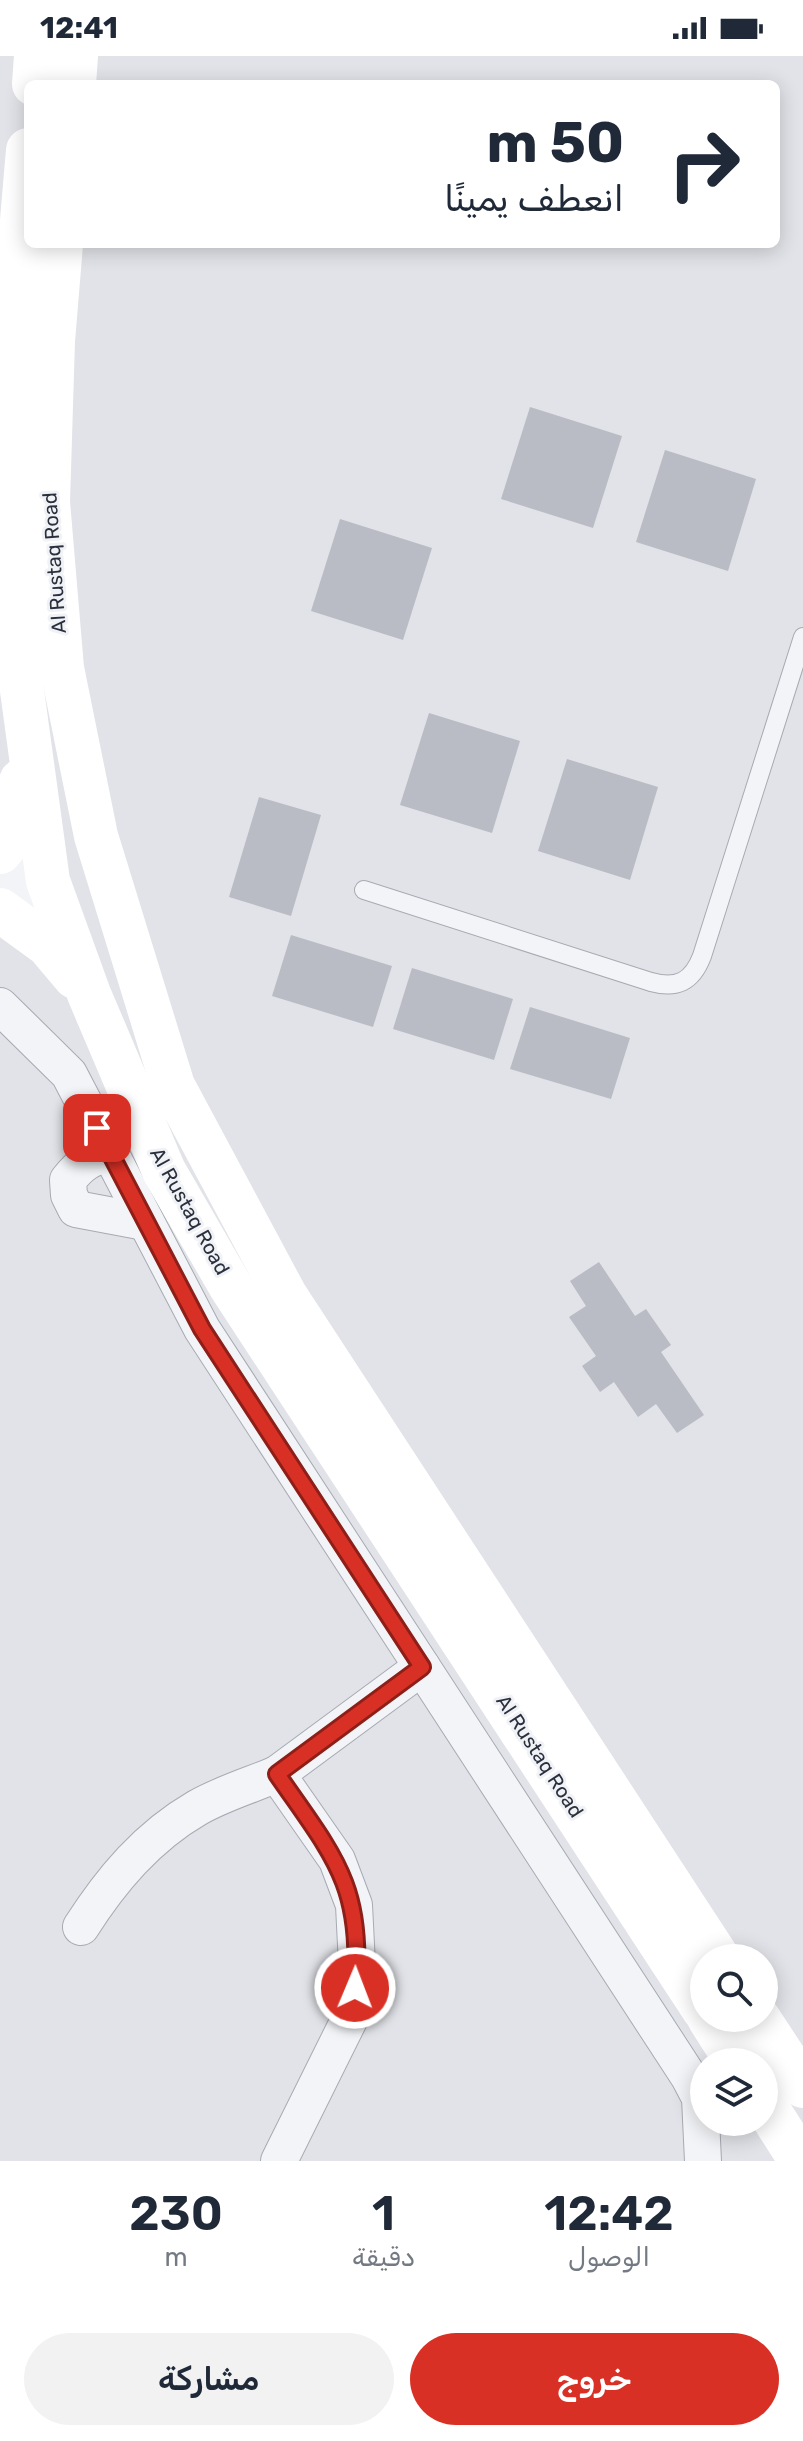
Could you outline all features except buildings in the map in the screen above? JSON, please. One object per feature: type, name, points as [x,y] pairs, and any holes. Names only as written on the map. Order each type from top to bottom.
[{"type":"main road","points":[[34,80],[36,56]]},
{"type":"main road","points":[[74,80],[76,56]]},
{"type":"main road","name":"Al Rustaq Road","points":[[24,190],[4,392],[8,583],[48,881],[89,994],[164,1171],[231,1287],[690,1989]]},
{"type":"main road","name":"Al Rustaq Road","points":[[61,248],[53,341],[48,502],[62,668],[96,836],[173,1086],[285,1295],[709,1944]]},
{"type":"main road","points":[[0,852],[14,836],[22,818],[18,753],[21,683]]},
{"type":"main road","points":[[96,836],[48,881],[85,903],[97,920],[144,1035],[173,1086]]},
{"type":"main road","points":[[0,908],[48,945],[89,994]]},
{"type":"main road","points":[[767,2032],[803,2086]]},
{"type":"street","points":[[0,873],[30,874],[48,881],[39,895],[0,908]]},
{"type":"street","points":[[6,1022],[69,1074],[202,1329],[689,2077],[700,2098],[703,2161]]},
{"type":"street","points":[[109,1154],[95,1157],[80,1166],[68,1180],[69,1195],[76,1209],[145,1222]]},
{"type":"street","points":[[81,1927],[110,1881],[157,1836],[197,1808],[277,1774],[422,1667]]},
{"type":"street","points":[[277,1774],[337,1860],[354,1905],[357,1965],[353,2012],[279,2161]]},
{"type":"lane","points":[[364,890],[659,984],[684,983],[696,972],[702,956],[803,637]]},
{"type":"route","points":[[97,1128],[202,1329],[422,1667],[277,1774],[337,1860],[354,1905],[355,1988]]}]
